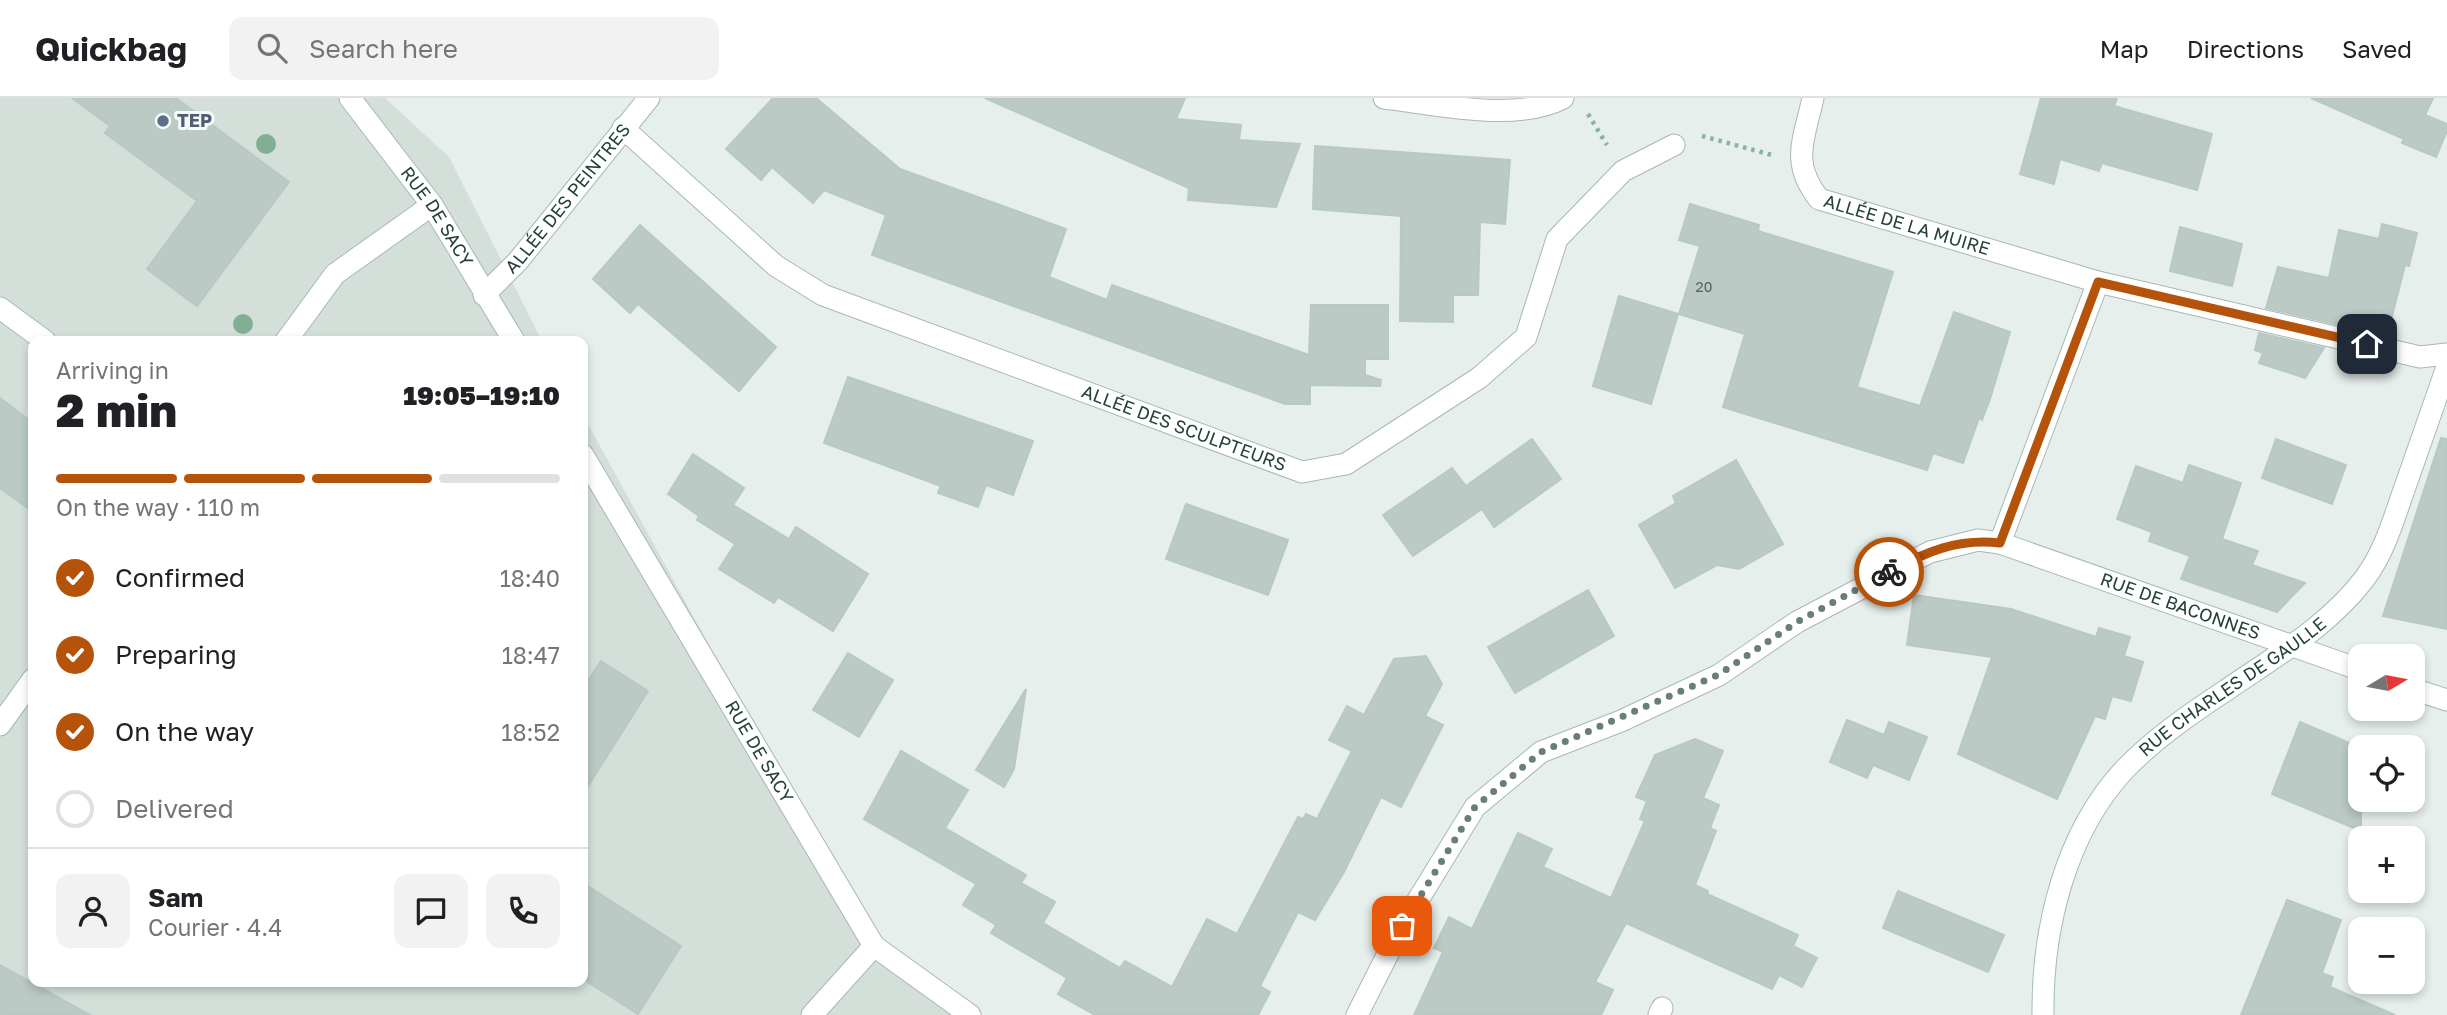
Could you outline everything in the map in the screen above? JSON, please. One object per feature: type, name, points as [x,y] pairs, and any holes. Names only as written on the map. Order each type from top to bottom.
[{"type":"street","name":"RUE DE SACY","points":[[350,98],[432,205],[511,336]]},
{"type":"street","name":"ALLÉE DES PEINTRES","points":[[484,295],[517,261],[649,98]]},
{"type":"street","points":[[1384,98],[1498,111],[1549,106],[1563,98]]},
{"type":"street","points":[[1800,163],[1813,98]]},
{"type":"street","name":"ALLÉE DES SCULPTEURS","points":[[623,128],[776,266],[823,295],[1301,472],[1346,464],[1479,378],[1526,337],[1557,239],[1623,172],[1674,145]]},
{"type":"street","name":"ALLÉE DE LA MUIRE","points":[[1800,163],[1806,182],[1819,199],[2098,282],[2420,357],[2447,354]]},
{"type":"street","points":[[290,336],[335,274],[432,205]]},
{"type":"street","points":[[2000,543],[2098,282]]},
{"type":"street","points":[[0,308],[38,336]]},
{"type":"street","name":"RUE CHARLES DE GAULLE","points":[[2043,1015],[2053,914],[2076,844],[2091,812],[2124,770],[2150,746],[2292,647],[2342,604],[2377,559],[2447,366]]},
{"type":"street","name":"RUE DE SACY","points":[[588,463],[874,946],[970,1015]]},
{"type":"street","name":"RUE DE BACONNES","points":[[1357,1015],[1402,926],[1475,807],[1541,752],[1718,675],[1797,622],[1930,552],[1978,540],[2000,543],[2348,666]]},
{"type":"street","points":[[0,725],[28,687]]},
{"type":"street","points":[[2426,693],[2447,700]]},
{"type":"street","points":[[812,1015],[874,946]]},
{"type":"path","points":[[1585,108],[1623,172]]},
{"type":"path","points":[[1674,145],[1697,135],[1800,163]]},
{"type":"shaded area","points":[[0,98],[385,98],[449,157],[539,336],[28,336],[28,987],[588,987],[588,424],[874,946],[977,1015],[0,1015]]},
{"type":"building","points":[[72,98],[176,98],[289,182],[197,306],[147,269],[197,201],[105,133],[110,126]]},
{"type":"building","points":[[773,98],[816,98],[900,169],[1066,229],[1049,277],[1107,300],[1112,285],[1309,355],[1311,305],[1388,305],[1388,359],[1365,359],[1365,375],[1381,380],[1380,386],[1310,385],[1310,404],[1285,404],[872,255],[886,215],[824,190],[813,203],[772,167],[761,180],[726,149]]},
{"type":"building","points":[[985,98],[1185,98],[1176,119],[1241,125],[1239,140],[1300,144],[1276,207],[1188,200],[1189,188]]},
{"type":"building","points":[[2041,98],[2117,98],[2114,106],[2212,134],[2197,190],[2102,163],[2099,171],[2060,159],[2054,184],[2020,174]]},
{"type":"building","points":[[2311,98],[2433,98],[2425,115],[2447,124],[2447,131],[2436,157],[2402,143],[2404,139]]},
{"type":"building","points":[[1315,146],[1510,160],[1505,224],[1480,222],[1478,295],[1453,295],[1453,322],[1400,321],[1401,216],[1313,209]]},
{"type":"building","points":[[1690,204],[1759,225],[1758,231],[1893,272],[1857,387],[1920,406],[1954,312],[2010,332],[1990,399],[1982,420],[1979,418],[1963,463],[1933,453],[1927,470],[1723,407],[1745,334],[1679,314],[1700,246],[1679,240]]},
{"type":"building","points":[[2382,224],[2417,233],[2409,266],[2405,265],[2390,324],[2347,314],[2340,325],[2266,308],[2278,267],[2329,278],[2339,230],[2379,239]]},
{"type":"building","points":[[640,225],[776,347],[739,391],[638,304],[630,313],[593,279]]},
{"type":"building","points":[[2180,227],[2242,244],[2232,286],[2170,271]]},
{"type":"building","points":[[1619,296],[1678,314],[1651,404],[1593,386]]},
{"type":"building","points":[[2259,333],[2324,348],[2305,378],[2259,363],[2263,353],[2255,350]]},
{"type":"building","points":[[848,377],[1033,441],[1013,495],[986,485],[978,507],[938,493],[941,486],[824,443]]},
{"type":"building","points":[[0,398],[28,419],[28,508],[0,488]]},
{"type":"building","points":[[2441,438],[2447,439],[2447,629],[2383,616]]},
{"type":"building","points":[[1532,439],[1561,479],[1494,527],[1482,509],[1413,556],[1383,515],[1452,468],[1466,486]]},
{"type":"building","points":[[2276,439],[2346,465],[2332,504],[2262,478]]},
{"type":"building","points":[[693,454],[744,488],[733,505],[789,539],[796,527],[868,574],[833,631],[778,597],[774,603],[719,569],[735,544],[697,520],[699,516],[668,494]]},
{"type":"building","points":[[1736,460],[1783,544],[1739,569],[1717,565],[1675,588],[1639,525],[1676,503],[1673,496]]},
{"type":"building","points":[[2189,465],[2241,483],[2222,539],[2258,551],[2252,565],[2305,583],[2277,612],[2181,579],[2190,556],[2149,541],[2152,532],[2117,519],[2136,466],[2183,483]]},
{"type":"building","points":[[1186,504],[1288,540],[1268,595],[1166,559]]},
{"type":"building","points":[[1588,590],[1614,636],[1515,693],[1488,647]]},
{"type":"building","points":[[1914,595],[2011,609],[2096,637],[2099,628],[2130,637],[2124,656],[2143,662],[2131,701],[2112,696],[2105,719],[2095,716],[2057,799],[1958,754],[1992,657],[1907,645]]},
{"type":"building","points":[[848,653],[893,680],[859,737],[813,710]]},
{"type":"building","points":[[1426,656],[1442,684],[1425,716],[1443,725],[1401,807],[1381,797],[1344,872],[1315,920],[1298,912],[1260,986],[1270,992],[1258,1015],[1095,1015],[1058,994],[1067,978],[991,933],[996,925],[963,905],[976,884],[864,819],[901,751],[968,790],[945,828],[1026,875],[1021,883],[1055,902],[1043,923],[1120,968],[1125,961],[1172,987],[1207,919],[1237,934],[1298,817],[1303,819],[1306,814],[1317,819],[1352,751],[1329,740],[1347,706],[1364,715],[1394,659]]},
{"type":"building","points":[[601,661],[648,691],[588,786],[588,681]]},
{"type":"building","points":[[1026,689],[1014,769],[1004,787],[976,770]]},
{"type":"building","points":[[1847,720],[1884,735],[1889,722],[1927,737],[1909,780],[1873,765],[1867,778],[1830,762]]},
{"type":"building","points":[[2300,722],[2348,742],[2348,812],[2361,812],[2361,826],[2349,826],[2272,794]]},
{"type":"building","points":[[1695,739],[1723,751],[1703,798],[1719,805],[1710,828],[1716,831],[1695,885],[1708,891],[1707,894],[1798,935],[1793,946],[1817,958],[1802,987],[1779,975],[1772,989],[1626,923],[1595,982],[1613,990],[1601,1015],[1414,1015],[1443,952],[1434,948],[1449,917],[1472,929],[1518,833],[1552,849],[1543,867],[1611,898],[1645,821],[1640,819],[1647,801],[1636,797],[1655,755]]},
{"type":"building","points":[[588,886],[681,946],[638,1014],[588,982]]},
{"type":"building","points":[[1898,891],[2004,935],[1988,972],[1883,928]]},
{"type":"building","points":[[2287,900],[2341,920],[2322,973],[2333,977],[2330,987],[2395,1015],[2241,1015]]},
{"type":"building","points":[[0,965],[28,981],[28,987],[40,987],[90,1015],[0,1015]]},
{"type":"way so far","points":[[1402,926],[1475,807],[1541,752],[1621,720],[1718,675],[1797,622],[1889,572]]},
{"type":"place","name":"TEP","points":[[163,121]]},
{"type":"route","points":[[1889,572],[1951,544],[1978,540],[2000,543],[2098,282],[2367,344]]}]
